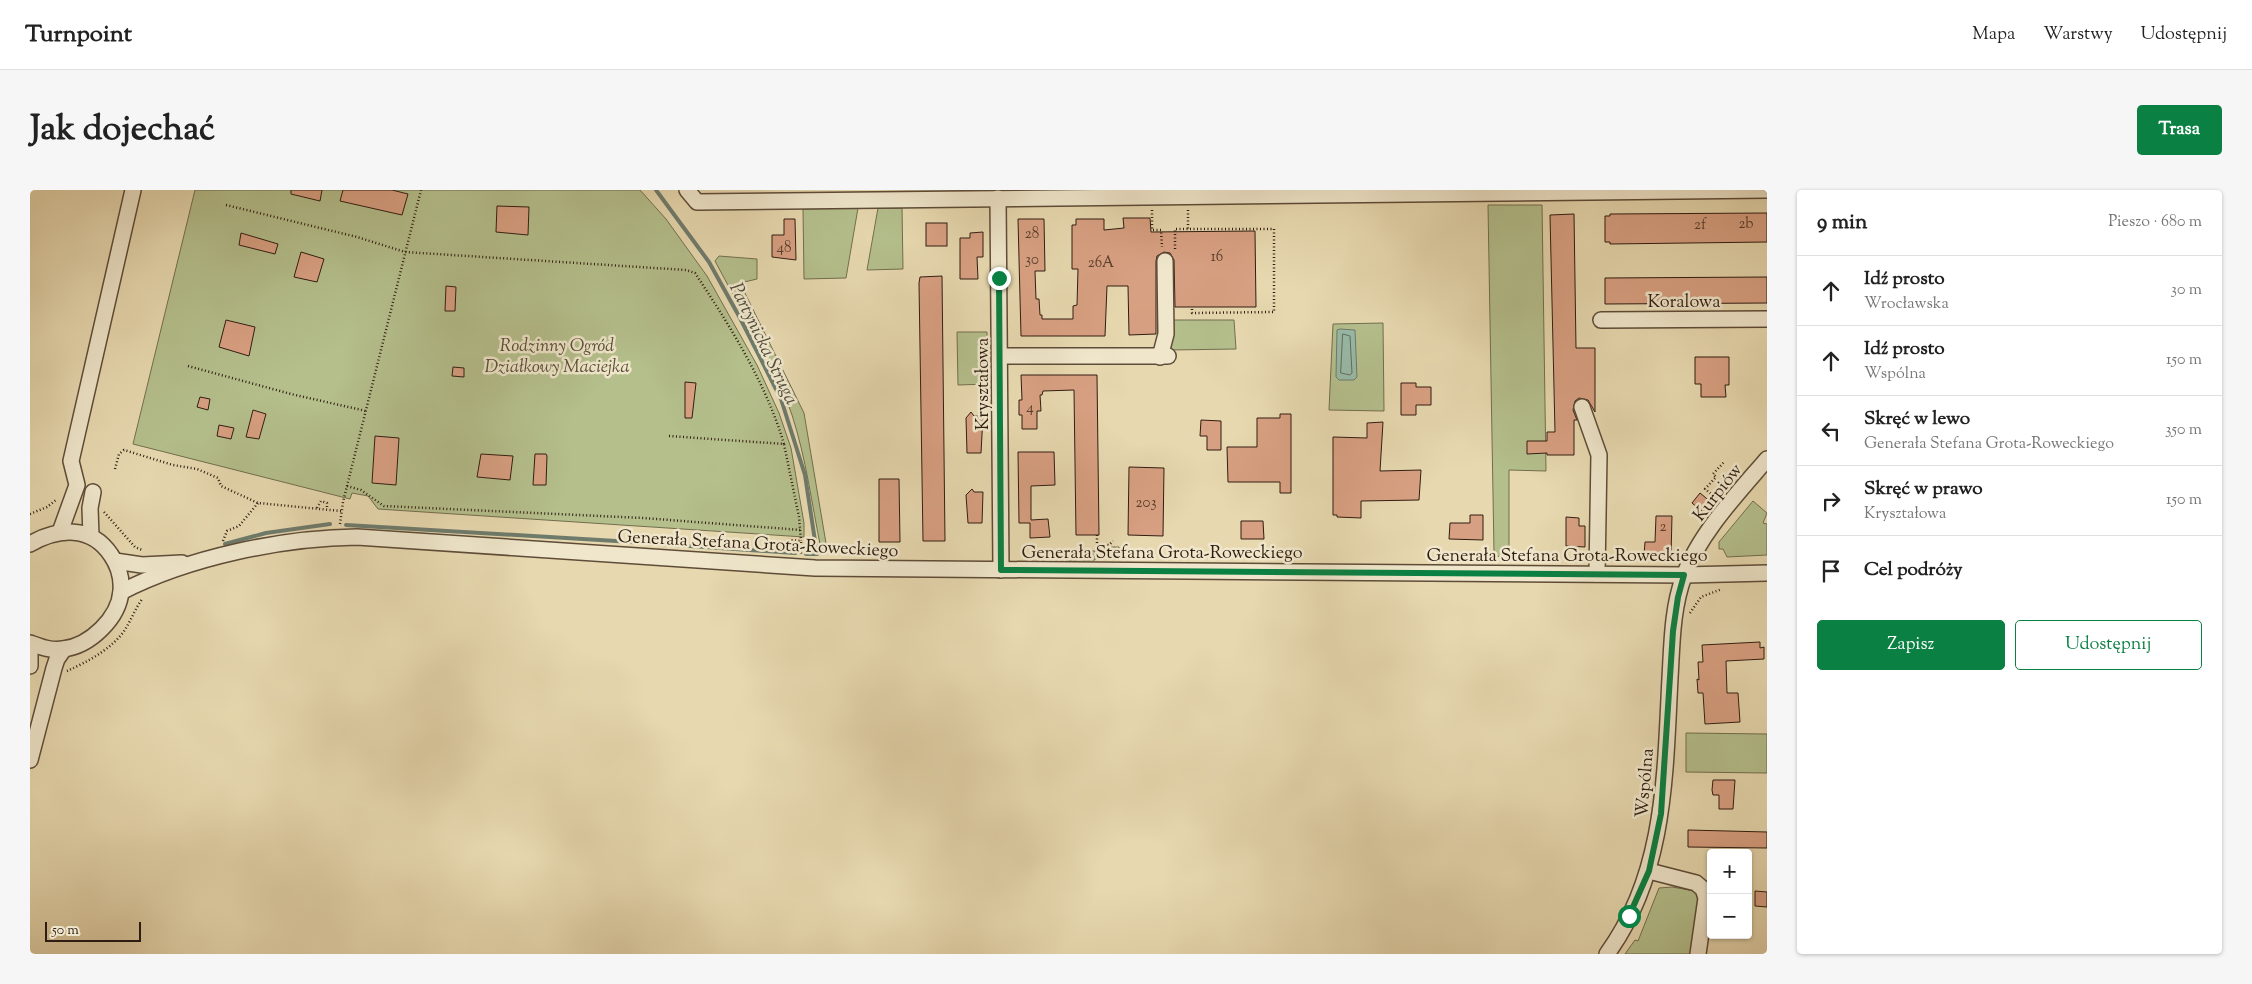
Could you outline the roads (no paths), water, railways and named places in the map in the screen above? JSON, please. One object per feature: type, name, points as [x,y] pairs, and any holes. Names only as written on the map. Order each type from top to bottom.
[{"type":"street","points":[[60,532],[77,485],[71,461],[133,190]]},
{"type":"street","points":[[687,190],[697,202],[1767,190]]},
{"type":"street","name":"Kryształowa","points":[[998,198],[1001,570]]},
{"type":"street","points":[[1000,356],[1164,357],[1170,255]]},
{"type":"street","name":"Koralowa","points":[[1601,320],[1767,319]]},
{"type":"street","points":[[1582,407],[1599,455],[1597,574]]},
{"type":"street","name":"Kurpiów","points":[[1684,575],[1703,540],[1767,459]]},
{"type":"street","points":[[92,536],[90,508],[93,492]]},
{"type":"street","points":[[30,544],[60,532],[73,531],[92,536],[101,543],[115,561],[121,582],[118,604],[104,626],[88,639],[64,650],[57,659],[30,760]]},
{"type":"street","name":"Generała Stefana Grota-Roweckiego","points":[[121,592],[134,585],[201,562],[290,542],[338,538],[380,538],[800,567],[1684,575],[1767,573]]},
{"type":"street","name":"Generała Stefana Grota-Roweckiego","points":[[115,561],[142,565],[201,562]]},
{"type":"street","name":"Wspólna","points":[[1607,954],[1629,916],[1649,871],[1661,814],[1673,631],[1678,597],[1684,575]]},
{"type":"street","points":[[30,643],[42,648],[64,650]]},
{"type":"street","points":[[30,647],[30,666]]},
{"type":"street","points":[[1649,871],[1692,881],[1703,889],[1706,898],[1698,954]]},
{"type":"water","points":[[1337,330],[1355,330],[1357,377],[1354,380],[1339,380],[1336,377]]},
{"type":"waterway","name":"Partynicka Struga","points":[[656,190],[709,262],[781,399],[805,475],[817,554],[806,554]]},
{"type":"waterway","points":[[225,544],[266,533],[330,524]]},
{"type":"waterway","points":[[346,525],[795,553]]},
{"type":"park label","name":"Rodzinny Ogród Działkowy Maciejka","points":[[557,355]]}]
